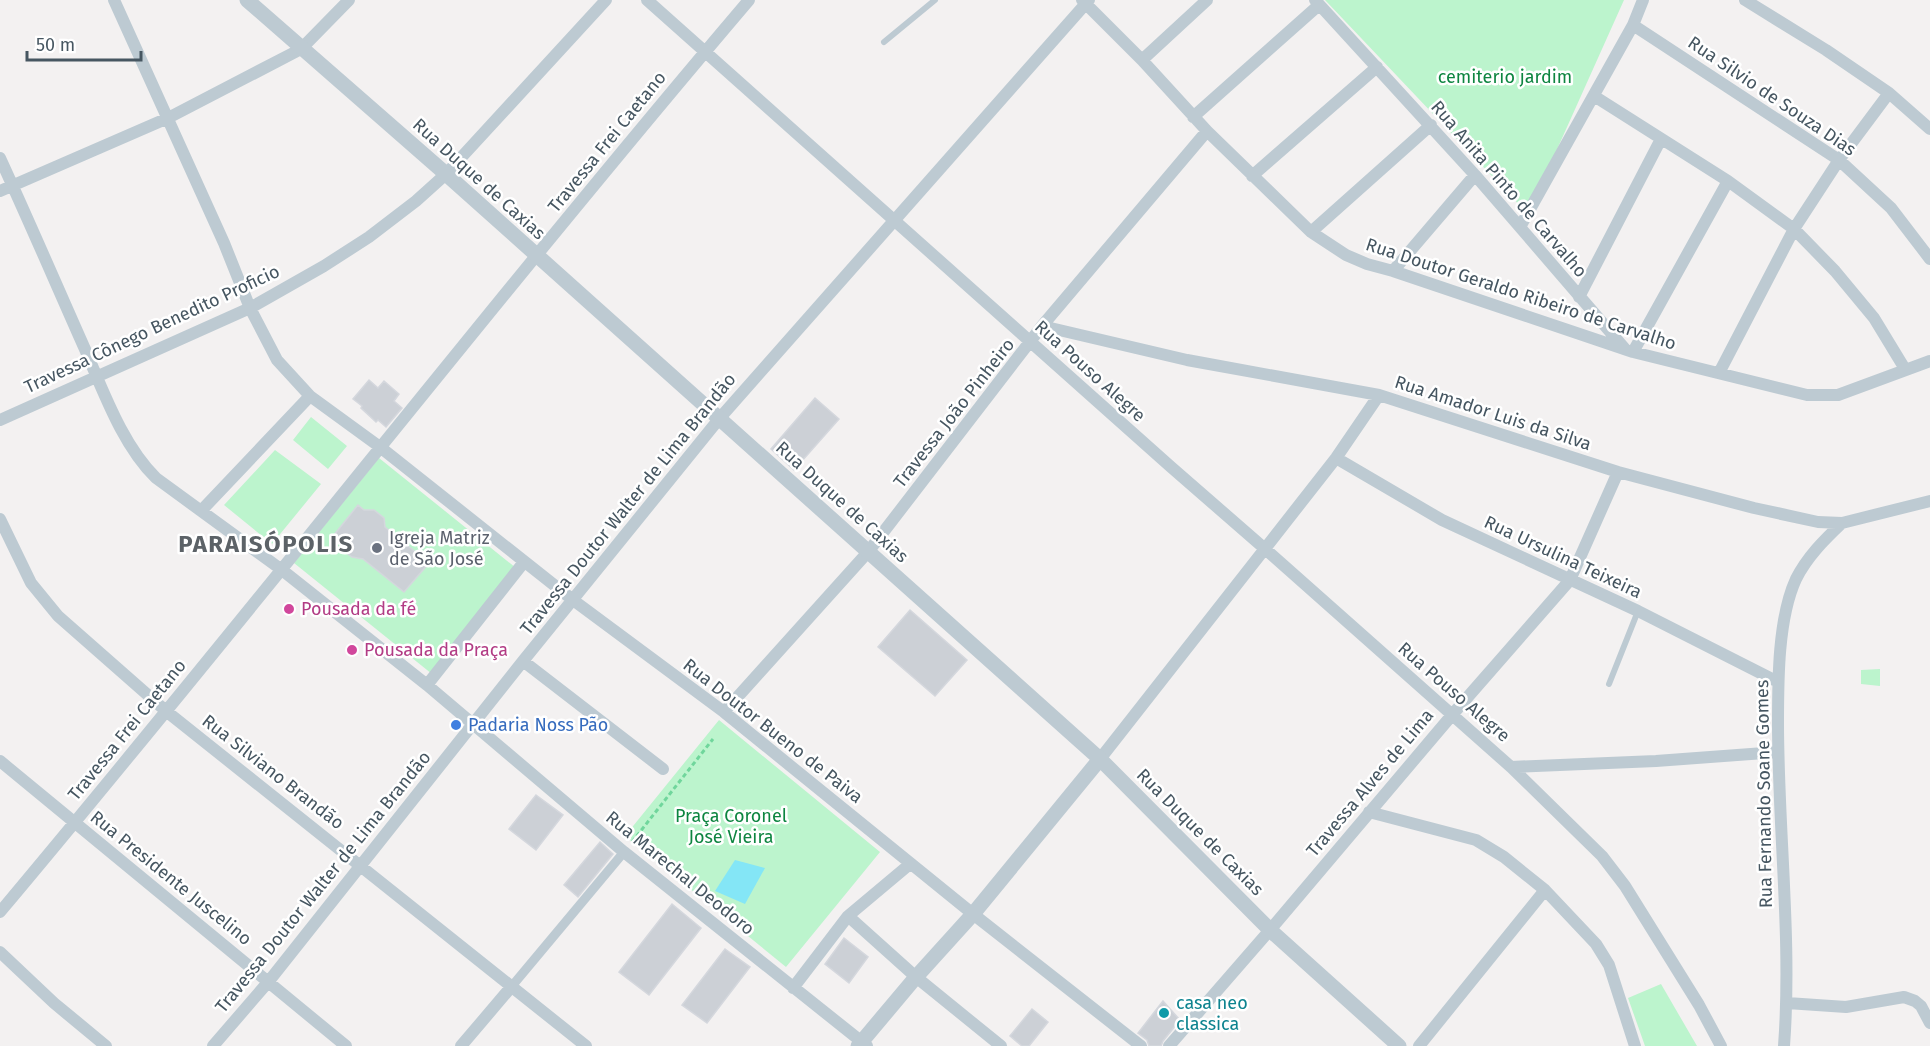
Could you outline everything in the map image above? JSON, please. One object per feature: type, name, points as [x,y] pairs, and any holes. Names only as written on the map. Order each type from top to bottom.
[{"type":"street","name":"Rua Doutor Bueno de Paiva","points":[[114,0],[224,243],[250,308],[277,360],[310,396],[380,447],[573,600],[724,712],[910,864],[1141,1046]]},
{"type":"street","name":"Rua Duque de Caxias","points":[[247,0],[446,174],[1100,759],[1270,930],[1399,1046]]},
{"type":"street","points":[[0,190],[168,118],[301,49],[349,0]]},
{"type":"street","name":"Travessa Cônego Benedito Proficio","points":[[0,420],[250,308],[324,266],[369,237],[416,201],[446,174],[606,0]]},
{"type":"street","name":"Rua Pouso Alegre","points":[[647,0],[1511,767],[1602,856],[1625,886],[1699,1005],[1721,1046]]},
{"type":"street","name":"Travessa Frei Caetano","points":[[0,912],[749,0]]},
{"type":"street","points":[[1142,60],[1207,0]]},
{"type":"street","points":[[1520,228],[1633,25],[1643,0]]},
{"type":"street","points":[[1745,0],[1826,50],[1889,93],[1930,129]]},
{"type":"street","name":"Rua Doutor Geraldo Ribeiro de Carvalho","points":[[1086,1],[1193,117],[1311,232],[1346,255],[1367,264],[1393,270],[1629,351],[1807,395],[1838,395],[1930,361]]},
{"type":"street","name":"Travessa Doutor Walter de Lima Brandão","points":[[213,1046],[269,981],[719,419],[1086,1]]},
{"type":"street","points":[[1193,117],[1317,3]]},
{"type":"street","name":"Rua Anita Pinto de Carvalho","points":[[1317,3],[1431,125],[1579,297],[1629,351]]},
{"type":"street","name":"Rua Silvio de Souza Dias","points":[[1633,25],[1839,160],[1891,208],[1930,259]]},
{"type":"street","points":[[1252,176],[1377,67]]},
{"type":"street","points":[[1719,373],[1794,229],[1839,160],[1889,93]]},
{"type":"street","points":[[1594,96],[1728,181],[1794,229],[1835,271],[1874,318],[1905,369]]},
{"type":"street","points":[[1311,232],[1431,125]]},
{"type":"street","name":"Travessa João Pinheiro","points":[[724,712],[868,552],[1042,326],[1207,131]]},
{"type":"street","points":[[1579,297],[1660,139]]},
{"type":"street","name":"Rua Marechal Deodoro","points":[[0,158],[97,376],[131,449],[142,465],[156,478],[282,570],[427,685],[624,852],[862,1044]]},
{"type":"street","points":[[1393,270],[1475,175]]},
{"type":"street","points":[[1629,351],[1728,181]]},
{"type":"street","name":"Rua Amador Luis da Silva","points":[[1042,326],[1187,360],[1379,395],[1618,472],[1754,508],[1818,522],[1842,523],[1930,501]]},
{"type":"street","points":[[862,1044],[916,977],[973,914],[1100,759],[1336,458],[1379,395]]},
{"type":"street","points":[[201,511],[310,396]]},
{"type":"street","name":"Rua Ursulina Teixeira","points":[[1336,458],[1442,520],[1638,611],[1778,682]]},
{"type":"street","name":"Travessa Alves de Lima","points":[[1168,1046],[1570,580],[1618,472]]},
{"type":"street","name":"Rua Silviano Brandão","points":[[0,519],[31,583],[58,616],[166,711],[586,1046]]},
{"type":"street","name":"Rua Fernando Soane Gomes","points":[[1784,1046],[1787,1003],[1778,752],[1778,682],[1785,613],[1796,580],[1816,547],[1842,523]]},
{"type":"street","points":[[427,685],[525,562]]},
{"type":"street","points":[[523,662],[663,769]]},
{"type":"street","points":[[1511,767],[1656,761],[1778,752]]},
{"type":"street","name":"Rua Presidente Juscelino","points":[[0,761],[346,1046]]},
{"type":"street","points":[[1369,812],[1476,840],[1504,857],[1545,890],[1596,944],[1609,965],[1635,1046]]},
{"type":"street","points":[[461,1046],[624,852]]},
{"type":"street","points":[[793,988],[848,916],[910,864]]},
{"type":"street","points":[[1419,1046],[1545,890]]},
{"type":"street","points":[[848,916],[916,977],[1001,1046]]},
{"type":"street","points":[[0,952],[54,1003],[106,1046]]},
{"type":"street","points":[[1787,1003],[1846,1007],[1904,997],[1921,1006],[1930,1023]]},
{"type":"lane","points":[[884,42],[936,0]]},
{"type":"lane","points":[[1609,684],[1638,611]]},
{"type":"path","points":[[624,852],[713,739]]},
{"type":"green space","name":"cemiterio jardim","points":[[1325,0],[1624,0],[1528,214]]},
{"type":"green space","points":[[311,417],[347,446],[328,469],[293,440]]},
{"type":"green space","points":[[275,450],[321,484],[272,544],[224,505]]},
{"type":"green space","points":[[379,458],[516,568],[432,674],[294,563]]},
{"type":"green space","points":[[1880,669],[1880,686],[1861,684],[1861,670]]},
{"type":"green space","name":"Praça Coronel José Vieira","points":[[719,720],[880,852],[786,967],[625,836]]},
{"type":"green space","points":[[1661,984],[1697,1046],[1645,1046],[1628,998]]},
{"type":"water","points":[[735,860],[765,868],[745,904],[715,891]]},
{"type":"building","points":[[369,380],[378,388],[384,381],[399,394],[394,401],[402,408],[386,427],[378,420],[376,422],[353,399]]},
{"type":"building","points":[[815,398],[839,419],[794,470],[771,449]]},
{"type":"building","name":"Igreja Matriz de São José","points":[[358,505],[364,510],[374,510],[384,518],[385,527],[429,563],[404,592],[363,559],[352,557],[344,551],[339,539],[334,535]]},
{"type":"building","points":[[910,610],[967,660],[935,696],[878,647]]},
{"type":"building","points":[[536,795],[563,815],[536,850],[509,829]]},
{"type":"building","points":[[600,842],[613,854],[578,897],[564,885]]},
{"type":"building","points":[[672,904],[701,928],[649,995],[619,972]]},
{"type":"building","points":[[844,938],[868,957],[849,983],[825,964]]},
{"type":"building","points":[[725,949],[750,967],[707,1023],[682,1005]]},
{"type":"building","name":"casa neo classica","points":[[1163,1001],[1180,1020],[1161,1046],[1149,1046],[1147,1040],[1138,1033]]},
{"type":"building","points":[[1032,1009],[1048,1022],[1029,1046],[1022,1046],[1010,1036]]},
{"type":"place","name":"Igreja Matriz de São José","points":[[377,548]]},
{"type":"place","name":"Pousada da fé","points":[[289,609]]},
{"type":"place","name":"Pousada da Praça","points":[[352,650]]},
{"type":"place","name":"Padaria Noss Pão","points":[[456,725]]},
{"type":"place","name":"casa neo classica","points":[[1164,1013]]},
{"type":"district","name":"PARAISÓPOLIS","points":[[266,544]]}]
